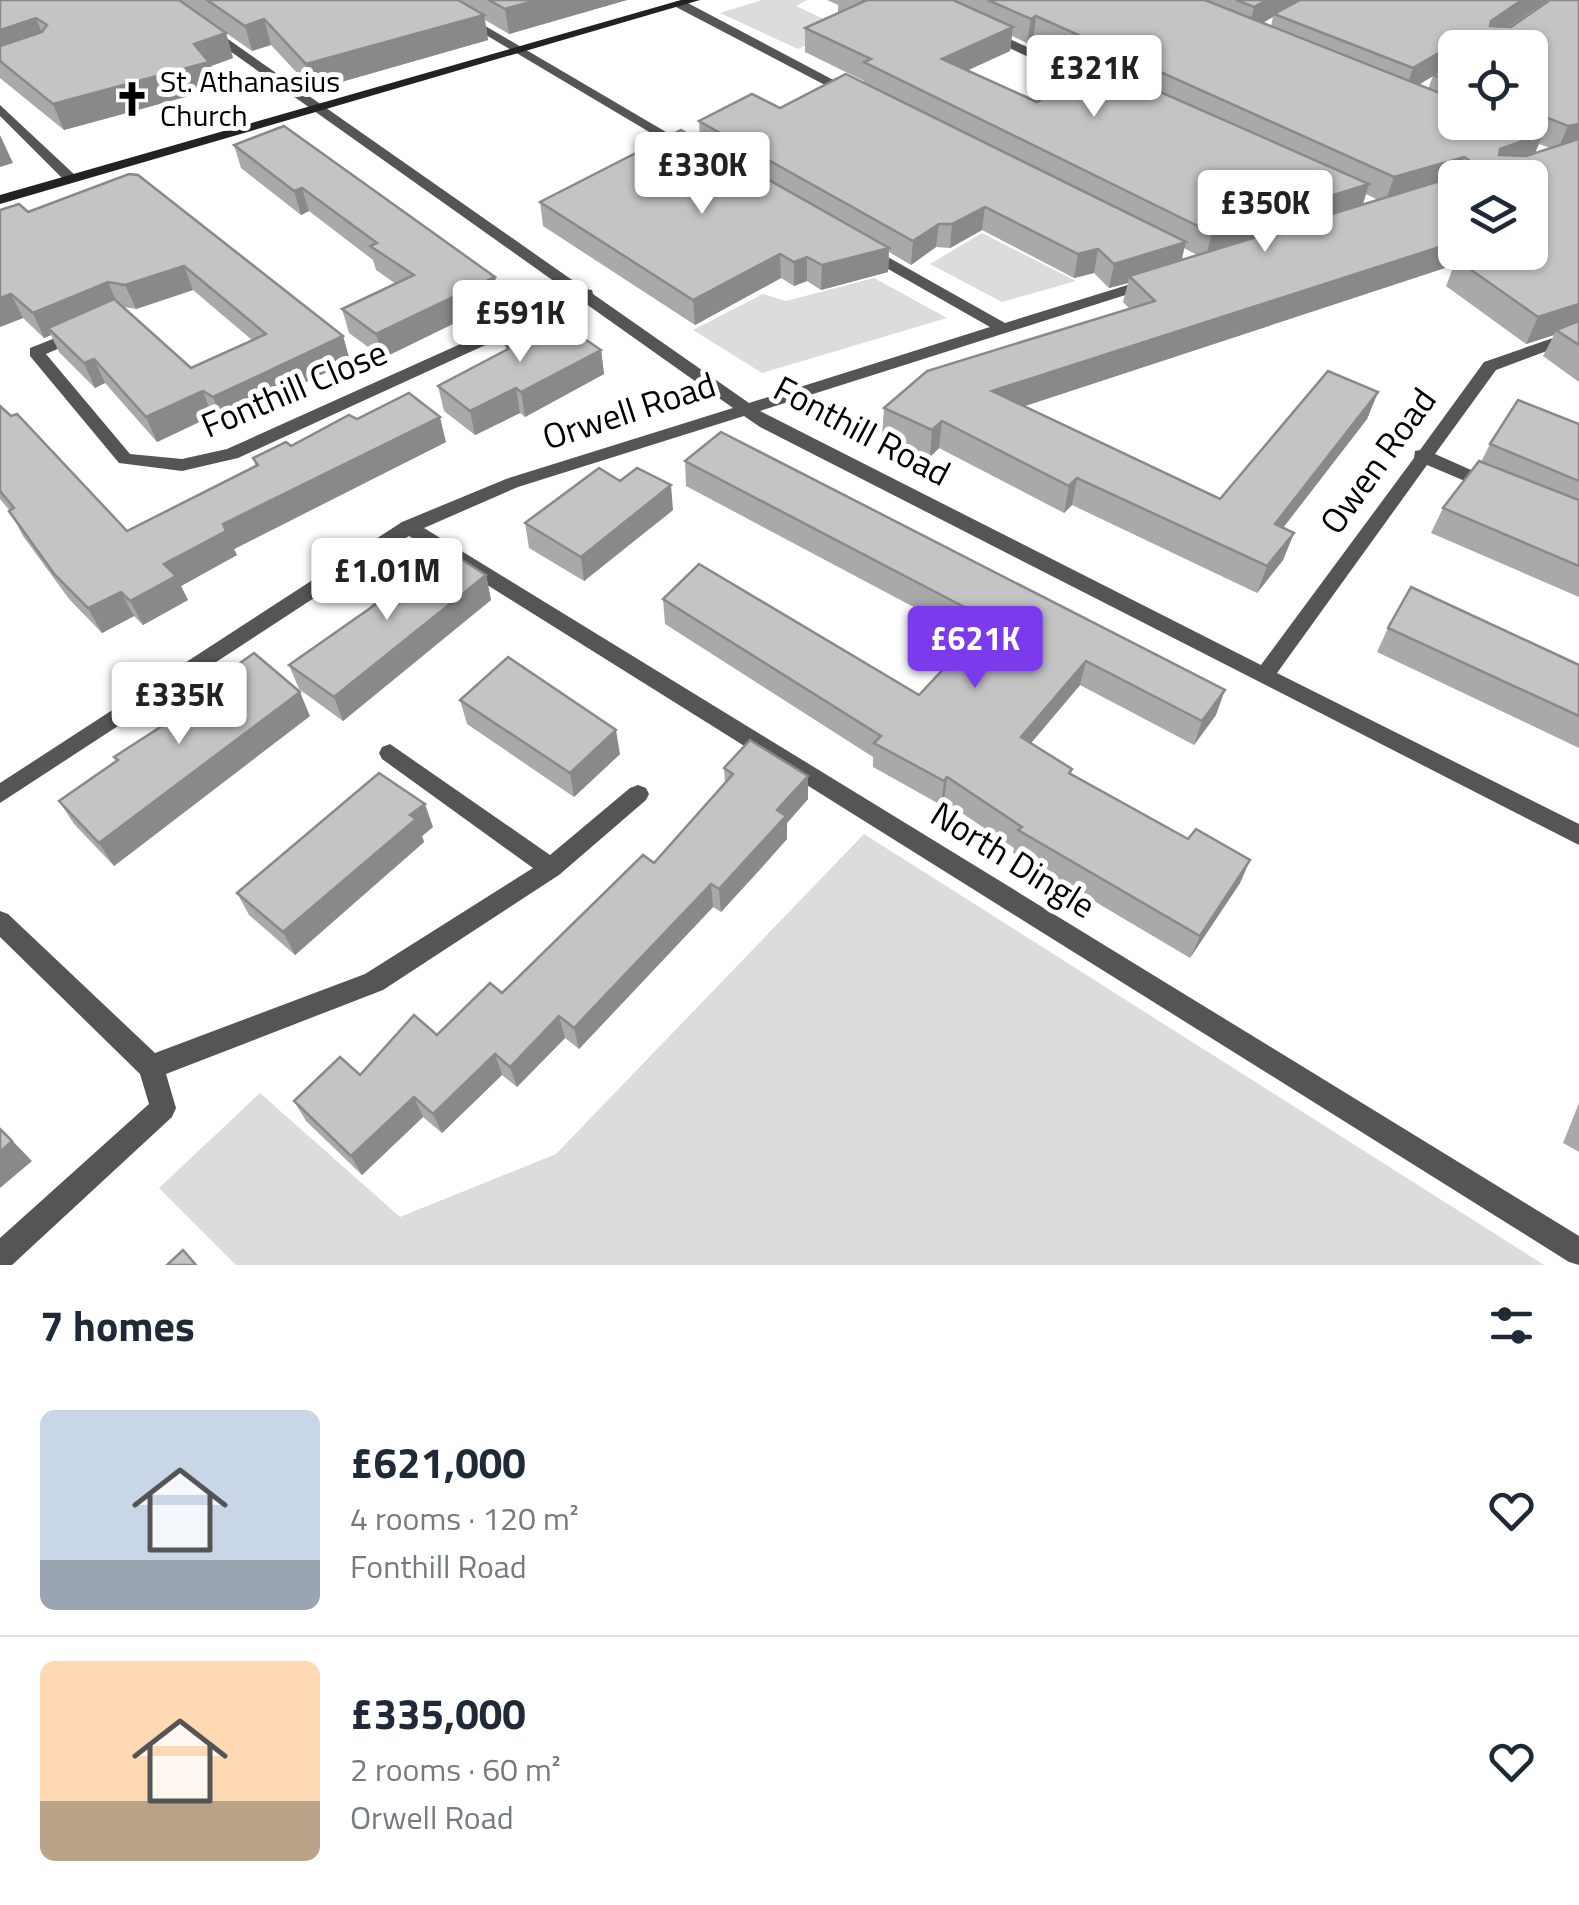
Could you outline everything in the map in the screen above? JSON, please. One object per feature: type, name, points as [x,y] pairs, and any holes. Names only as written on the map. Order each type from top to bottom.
[{"type":"street","name":"Fonthill Road","points":[[164,0],[586,292],[766,423],[1579,834]]},
{"type":"street","points":[[433,0],[709,161]]},
{"type":"street","points":[[0,200],[687,2],[865,100]]},
{"type":"street","points":[[981,30],[1117,92]]},
{"type":"street","points":[[0,109],[70,179]]},
{"type":"street","points":[[847,240],[1003,328]]},
{"type":"street","name":"Orwell Road","points":[[0,794],[409,527],[512,483],[1164,278]]},
{"type":"street","name":"Fonthill Close","points":[[90,329],[36,352],[125,459],[182,465],[232,454],[586,292]]},
{"type":"street","name":"Owen Road","points":[[1266,673],[1421,455],[1490,366],[1579,334]]},
{"type":"street","points":[[1421,455],[1509,493]]},
{"type":"street","name":"North Dingle","points":[[409,527],[1579,1252]]},
{"type":"street","points":[[390,752],[551,868]]},
{"type":"street","points":[[151,1066],[374,982],[551,868],[638,794]]},
{"type":"street","points":[[0,920],[151,1066],[163,1108],[0,1258]]},
{"type":"shaded area","points":[[762,0],[807,0],[796,6],[845,29],[798,49],[720,13]]},
{"type":"shaded area","points":[[982,233],[1076,281],[1002,302],[930,264]]},
{"type":"shaded area","points":[[874,278],[947,318],[762,373],[693,330],[763,294],[786,301]]},
{"type":"shaded area","points":[[864,834],[1544,1265],[236,1265],[159,1188],[260,1093],[400,1217],[556,1154]]},
{"type":"building","points":[[0,0],[179,0],[226,33],[194,44],[209,62],[53,104],[0,61],[0,46],[42,32],[47,25],[36,18],[0,30]]},
{"type":"building","points":[[207,0],[458,0],[484,15],[306,64],[264,19],[245,26]]},
{"type":"building","points":[[489,0],[537,0],[505,9]]},
{"type":"building","points":[[862,0],[953,0],[1013,27],[942,59],[1037,102],[1099,65],[1369,184],[1212,233],[864,62],[871,59],[805,28],[865,1]]},
{"type":"building","points":[[988,0],[1205,0],[1438,92],[1438,140],[1526,140],[1500,149],[1499,155],[1526,156],[1579,139],[1579,304],[1538,317],[1471,270],[1548,270],[1548,160],[1464,157],[1438,160],[1438,164],[1394,177],[1036,16],[1031,19]]},
{"type":"building","points":[[1236,0],[1267,0],[1254,7]]},
{"type":"building","points":[[1300,0],[1522,0],[1491,21],[1490,26],[1511,27],[1550,0],[1579,0],[1579,124],[1568,126],[1548,118],[1548,30],[1438,30],[1438,53],[1413,68],[1274,14]]},
{"type":"building","points":[[846,74],[1186,242],[1114,264],[1098,249],[1078,254],[985,207],[952,224],[939,224],[913,241],[699,121],[752,94],[780,108]]},
{"type":"building","points":[[284,126],[495,277],[376,334],[342,309],[414,275],[370,246],[377,243],[302,188],[294,191],[234,145]]},
{"type":"building","points":[[681,130],[889,248],[822,265],[807,257],[794,262],[780,254],[693,300],[540,202]]},
{"type":"building","points":[[129,174],[138,175],[343,336],[213,397],[203,391],[146,417],[94,359],[84,363],[48,328],[114,299],[191,368],[266,334],[184,266],[125,285],[108,282],[33,313],[11,294],[0,298],[0,210],[19,204],[28,212]]},
{"type":"building","points":[[1438,182],[1438,247],[992,391],[1220,499],[1328,371],[1378,392],[1275,524],[1294,533],[1267,566],[1077,478],[1069,486],[942,421],[932,430],[884,408],[927,371],[1155,301],[1129,276]]},
{"type":"building","points":[[557,320],[601,350],[521,392],[516,388],[470,411],[438,386],[508,349],[506,345]]},
{"type":"building","points":[[1579,321],[1579,345],[1556,330]]},
{"type":"building","points":[[409,393],[440,417],[223,524],[226,531],[164,564],[176,576],[130,601],[121,592],[88,608],[55,575],[9,511],[14,508],[0,491],[0,406],[11,416],[17,414],[127,531],[258,465],[253,458],[286,442],[291,446],[349,415],[357,419]]},
{"type":"building","points":[[1518,400],[1579,424],[1579,481],[1490,444]]},
{"type":"building","points":[[721,432],[1225,690],[1202,721],[1086,661],[1021,737],[1072,769],[1069,773],[1188,839],[1196,829],[1250,860],[1200,936],[1018,830],[1022,827],[947,777],[944,781],[874,743],[881,736],[663,599],[699,564],[919,695],[989,620],[685,461]]},
{"type":"building","points":[[1479,461],[1579,500],[1579,566],[1443,508]]},
{"type":"building","points":[[599,468],[620,481],[637,468],[671,485],[581,557],[525,523]]},
{"type":"building","points":[[445,549],[486,575],[334,697],[289,665],[369,609]]},
{"type":"building","points":[[1411,587],[1579,665],[1579,716],[1388,628]]},
{"type":"building","points":[[254,653],[300,692],[99,843],[59,801],[118,760],[114,757],[193,706],[187,701]]},
{"type":"building","points":[[508,657],[616,730],[570,773],[460,700]]},
{"type":"building","points":[[750,740],[808,776],[777,810],[786,816],[719,889],[711,884],[574,1028],[559,1016],[510,1067],[495,1054],[433,1114],[414,1097],[351,1156],[294,1101],[340,1057],[360,1075],[414,1015],[437,1035],[490,983],[502,993],[643,855],[654,863],[733,774],[724,768]]},
{"type":"building","points":[[379,773],[425,804],[410,815],[416,819],[283,932],[237,893]]},
{"type":"building","points":[[0,1129],[12,1141],[0,1152]]},
{"type":"building","points":[[183,1250],[196,1265],[167,1265]]},
{"type":"place","name":"St. Athanasius Church","points":[[132,99]]}]
